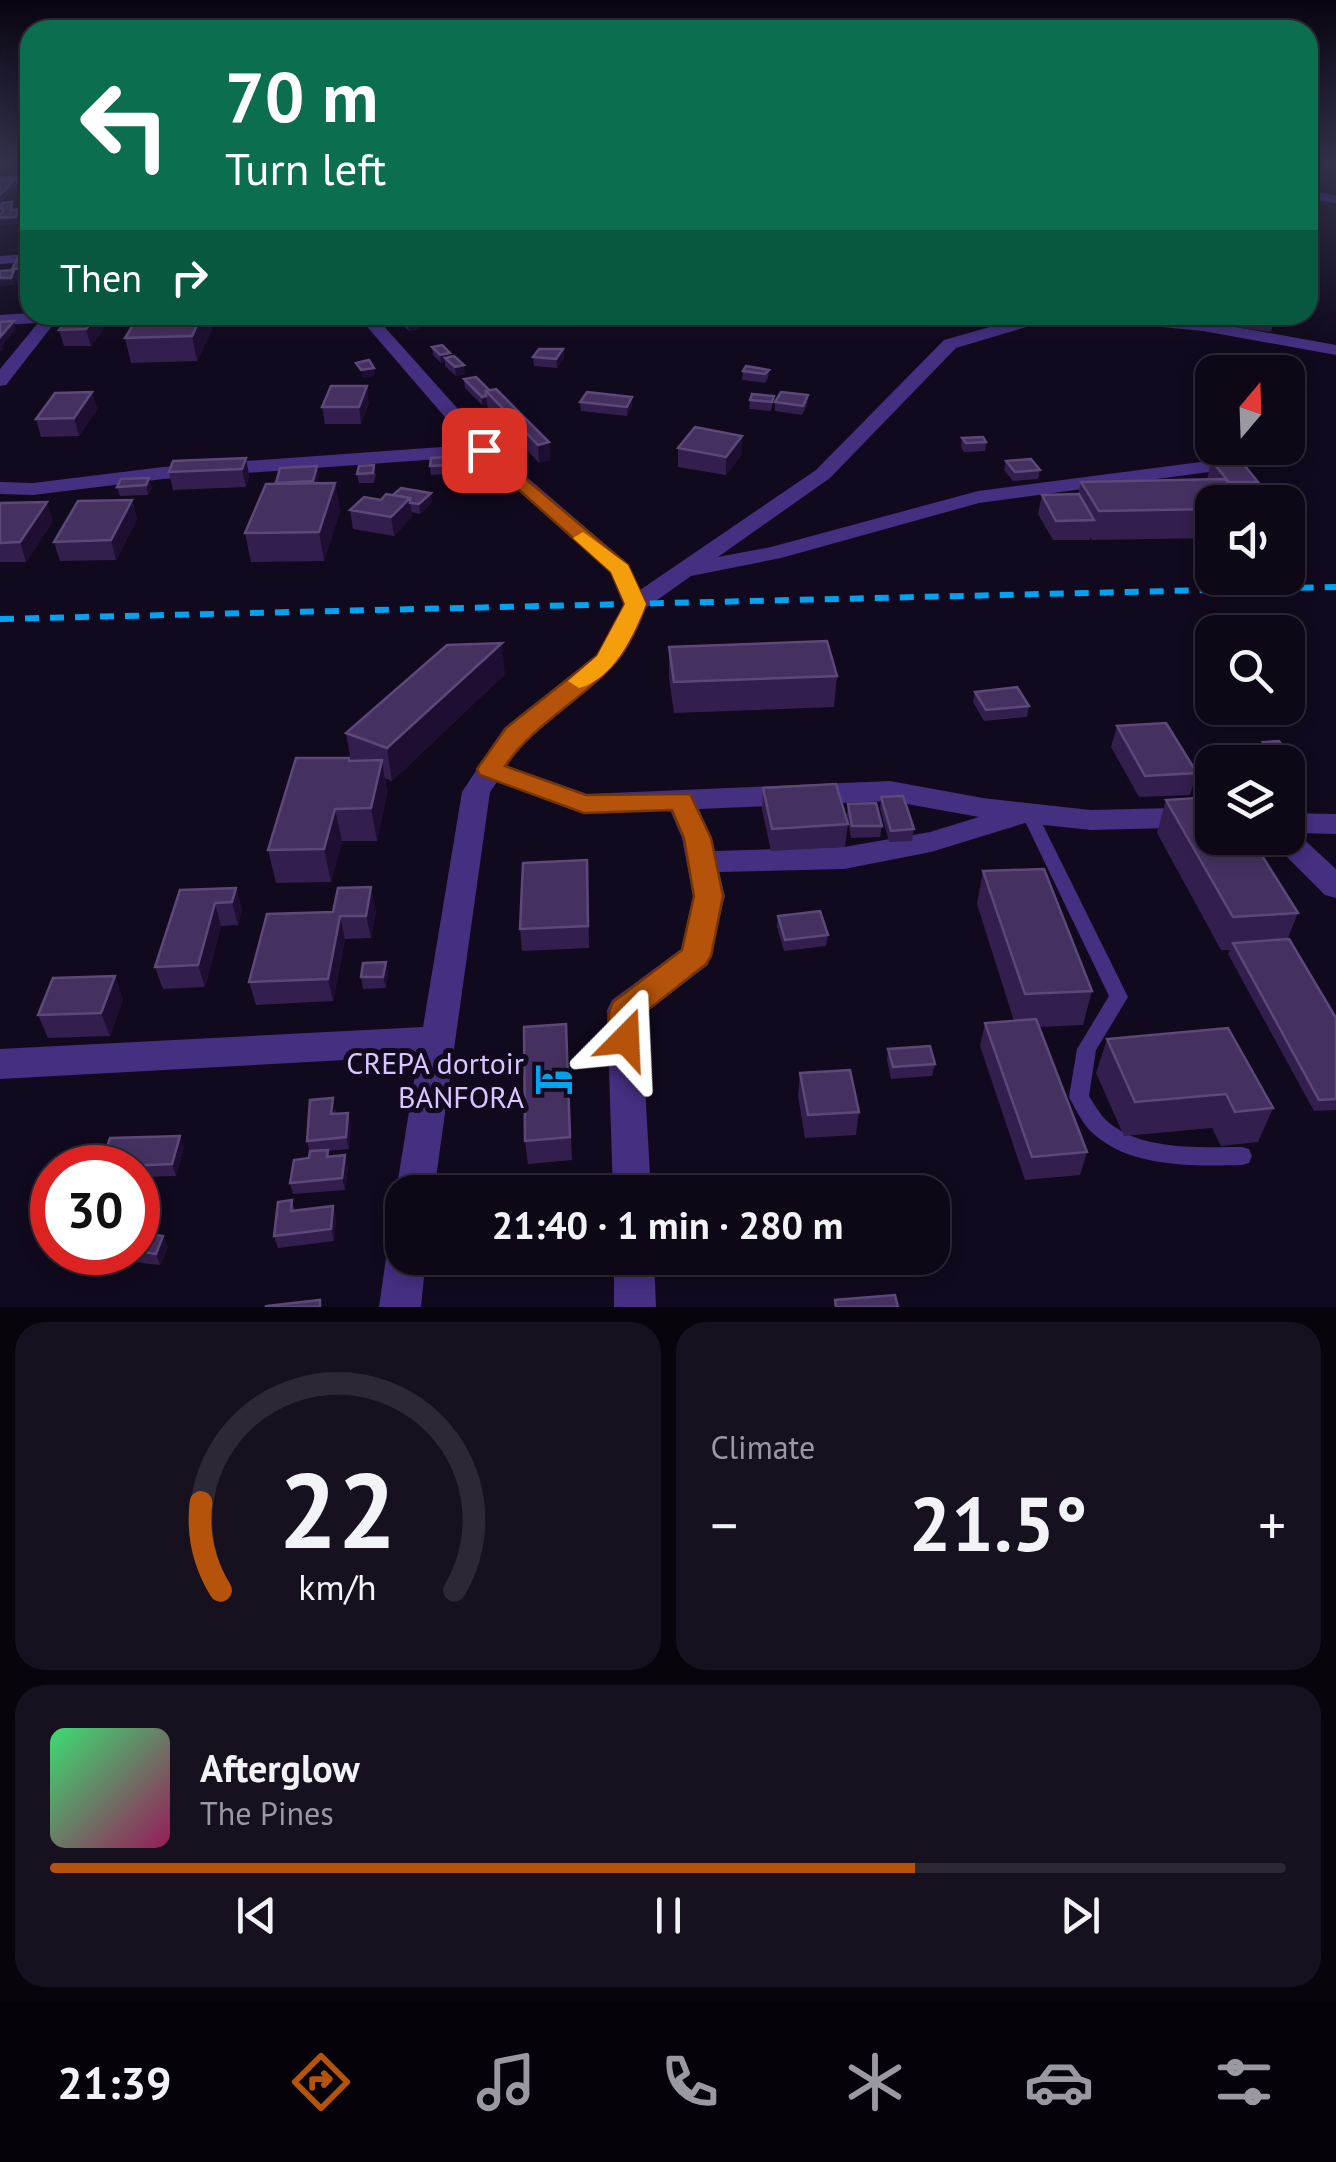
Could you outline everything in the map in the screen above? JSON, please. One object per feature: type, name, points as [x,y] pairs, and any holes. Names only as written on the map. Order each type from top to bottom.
[{"type":"street","points":[[0,381],[44,325]]},
{"type":"street","points":[[373,325],[484,450],[620,569],[636,604]]},
{"type":"street","points":[[417,1175],[476,792],[489,769],[514,734],[605,660],[636,604],[822,474],[950,344],[1013,325]]},
{"type":"street","points":[[1193,325],[1336,350]]},
{"type":"street","points":[[0,488],[32,489],[164,473],[484,450]]},
{"type":"street","points":[[685,570],[773,552],[978,498],[1217,465]]},
{"type":"street","points":[[489,769],[584,804],[890,792],[1091,820],[1195,817]]},
{"type":"street","points":[[631,1175],[624,1010],[696,956],[708,896],[697,838],[681,801]]},
{"type":"street","points":[[702,862],[844,858],[932,842],[1029,813]]},
{"type":"street","points":[[1305,823],[1336,824]]},
{"type":"street","points":[[1301,855],[1336,886]]},
{"type":"street","points":[[0,1064],[435,1041]]},
{"type":"street","points":[[400,1307],[404,1275]]},
{"type":"street","points":[[634,1275],[635,1307]]},
{"type":"lane","points":[[1029,813],[1119,997],[1087,1049],[1079,1097],[1102,1129],[1119,1139],[1163,1152],[1242,1156]]},
{"type":"building","points":[[14,270],[11,278],[0,278],[0,271]]},
{"type":"building","points":[[14,321],[0,337],[0,322]]},
{"type":"building","points":[[63,325],[89,325],[86,329],[59,330]]},
{"type":"building","points":[[133,325],[197,325],[192,336],[125,338]]},
{"type":"building","points":[[442,345],[450,353],[440,355],[432,347]]},
{"type":"building","points":[[539,349],[563,349],[556,359],[533,357]]},
{"type":"building","points":[[454,356],[464,365],[455,367],[445,358]]},
{"type":"building","points":[[369,360],[374,368],[361,370],[356,363]]},
{"type":"building","points":[[746,366],[769,370],[765,374],[743,371]]},
{"type":"building","points":[[476,377],[490,391],[486,391],[486,396],[482,397],[464,379]]},
{"type":"building","points":[[331,386],[367,386],[359,407],[322,407]]},
{"type":"building","points":[[496,389],[549,442],[538,445],[486,391]]},
{"type":"building","points":[[92,392],[74,418],[36,419],[55,393]]},
{"type":"building","points":[[587,392],[632,397],[627,407],[580,402]]},
{"type":"building","points":[[781,392],[808,395],[803,406],[775,402]]},
{"type":"building","points":[[752,394],[774,396],[772,402],[750,400]]},
{"type":"building","points":[[695,427],[742,436],[726,457],[678,448]]},
{"type":"building","points":[[983,437],[986,442],[966,443],[962,438]]},
{"type":"building","points":[[447,457],[447,465],[430,466],[431,458]]},
{"type":"building","points":[[246,458],[242,469],[169,472],[173,461]]},
{"type":"building","points":[[1031,459],[1040,470],[1015,472],[1006,461]]},
{"type":"building","points":[[374,465],[373,473],[357,474],[359,466]]},
{"type":"building","points":[[1215,465],[1244,465],[1258,482],[1229,482]]},
{"type":"building","points":[[317,466],[313,481],[276,483],[280,468]]},
{"type":"building","points":[[149,478],[146,485],[117,487],[121,479]]},
{"type":"building","points":[[1225,479],[1230,485],[1195,485],[1195,509],[1099,511],[1081,482]]},
{"type":"building","points":[[335,483],[319,532],[245,533],[266,484]]},
{"type":"building","points":[[401,488],[431,493],[419,504],[410,503],[410,498],[393,495]]},
{"type":"building","points":[[386,494],[410,498],[391,517],[350,510],[364,497],[381,500]]},
{"type":"building","points":[[1079,494],[1094,520],[1056,521],[1042,495]]},
{"type":"building","points":[[132,500],[111,540],[54,542],[78,501]]},
{"type":"building","points":[[47,502],[20,542],[0,543],[0,503]]},
{"type":"building","points":[[827,641],[837,676],[674,682],[669,647]]},
{"type":"building","points":[[502,643],[387,748],[346,733],[447,645]]},
{"type":"building","points":[[1017,687],[1029,706],[986,710],[975,692]]},
{"type":"building","points":[[1166,723],[1195,773],[1145,776],[1117,726]]},
{"type":"building","points":[[296,758],[382,760],[371,808],[335,809],[324,849],[268,850]]},
{"type":"building","points":[[836,784],[848,824],[772,829],[763,788]]},
{"type":"building","points":[[903,796],[914,829],[891,831],[881,797]]},
{"type":"building","points":[[1195,798],[1195,851],[1166,800]]},
{"type":"building","points":[[876,803],[882,826],[852,826],[848,804]]},
{"type":"building","points":[[1197,855],[1262,855],[1298,913],[1233,917]]},
{"type":"building","points":[[587,860],[588,926],[520,929],[523,863]]},
{"type":"building","points":[[1044,869],[1092,991],[1025,994],[983,871]]},
{"type":"building","points":[[371,887],[366,916],[340,916],[328,979],[249,982],[267,914],[333,912],[338,888]]},
{"type":"building","points":[[236,888],[232,902],[215,903],[198,965],[155,967],[180,890]]},
{"type":"building","points":[[820,911],[828,935],[785,940],[778,916]]},
{"type":"building","points":[[1289,939],[1336,1018],[1336,1099],[1319,1100],[1233,943]]},
{"type":"building","points":[[386,962],[383,977],[361,977],[363,963]]},
{"type":"building","points":[[115,976],[101,1013],[38,1015],[53,978]]},
{"type":"building","points":[[1036,1019],[1087,1152],[1032,1157],[985,1023]]},
{"type":"building","points":[[566,1024],[570,1137],[525,1141],[524,1027]]},
{"type":"building","points":[[1228,1028],[1273,1108],[1235,1112],[1226,1094],[1135,1102],[1107,1039]]},
{"type":"building","points":[[930,1046],[935,1064],[893,1067],[888,1049]]},
{"type":"building","points":[[850,1070],[859,1112],[808,1115],[800,1073]]},
{"type":"building","points":[[333,1098],[331,1114],[348,1113],[346,1137],[307,1141],[310,1100]]},
{"type":"building","points":[[180,1136],[172,1164],[160,1164],[160,1145],[108,1145],[110,1138]]},
{"type":"building","points":[[328,1150],[327,1157],[345,1155],[342,1178],[290,1183],[294,1160],[309,1158],[310,1151]]},
{"type":"building","points":[[292,1200],[291,1211],[333,1206],[331,1229],[274,1236],[278,1202]]},
{"type":"building","points":[[895,1295],[898,1307],[836,1307],[835,1300]]},
{"type":"building","points":[[320,1300],[320,1307],[266,1307],[266,1306]]},
{"type":"railway","points":[[0,619],[1336,587]]},
{"type":"slow traffic","points":[[579,681],[605,660],[636,604],[620,569],[583,538]]},
{"type":"place","name":"CREPA dortoir BANFORA","points":[[554,1079]]},
{"type":"route","points":[[484,450],[620,569],[636,604],[605,660],[514,734],[489,769],[584,804],[681,801],[697,838],[708,896],[696,956],[624,1010],[626,1039]]}]
